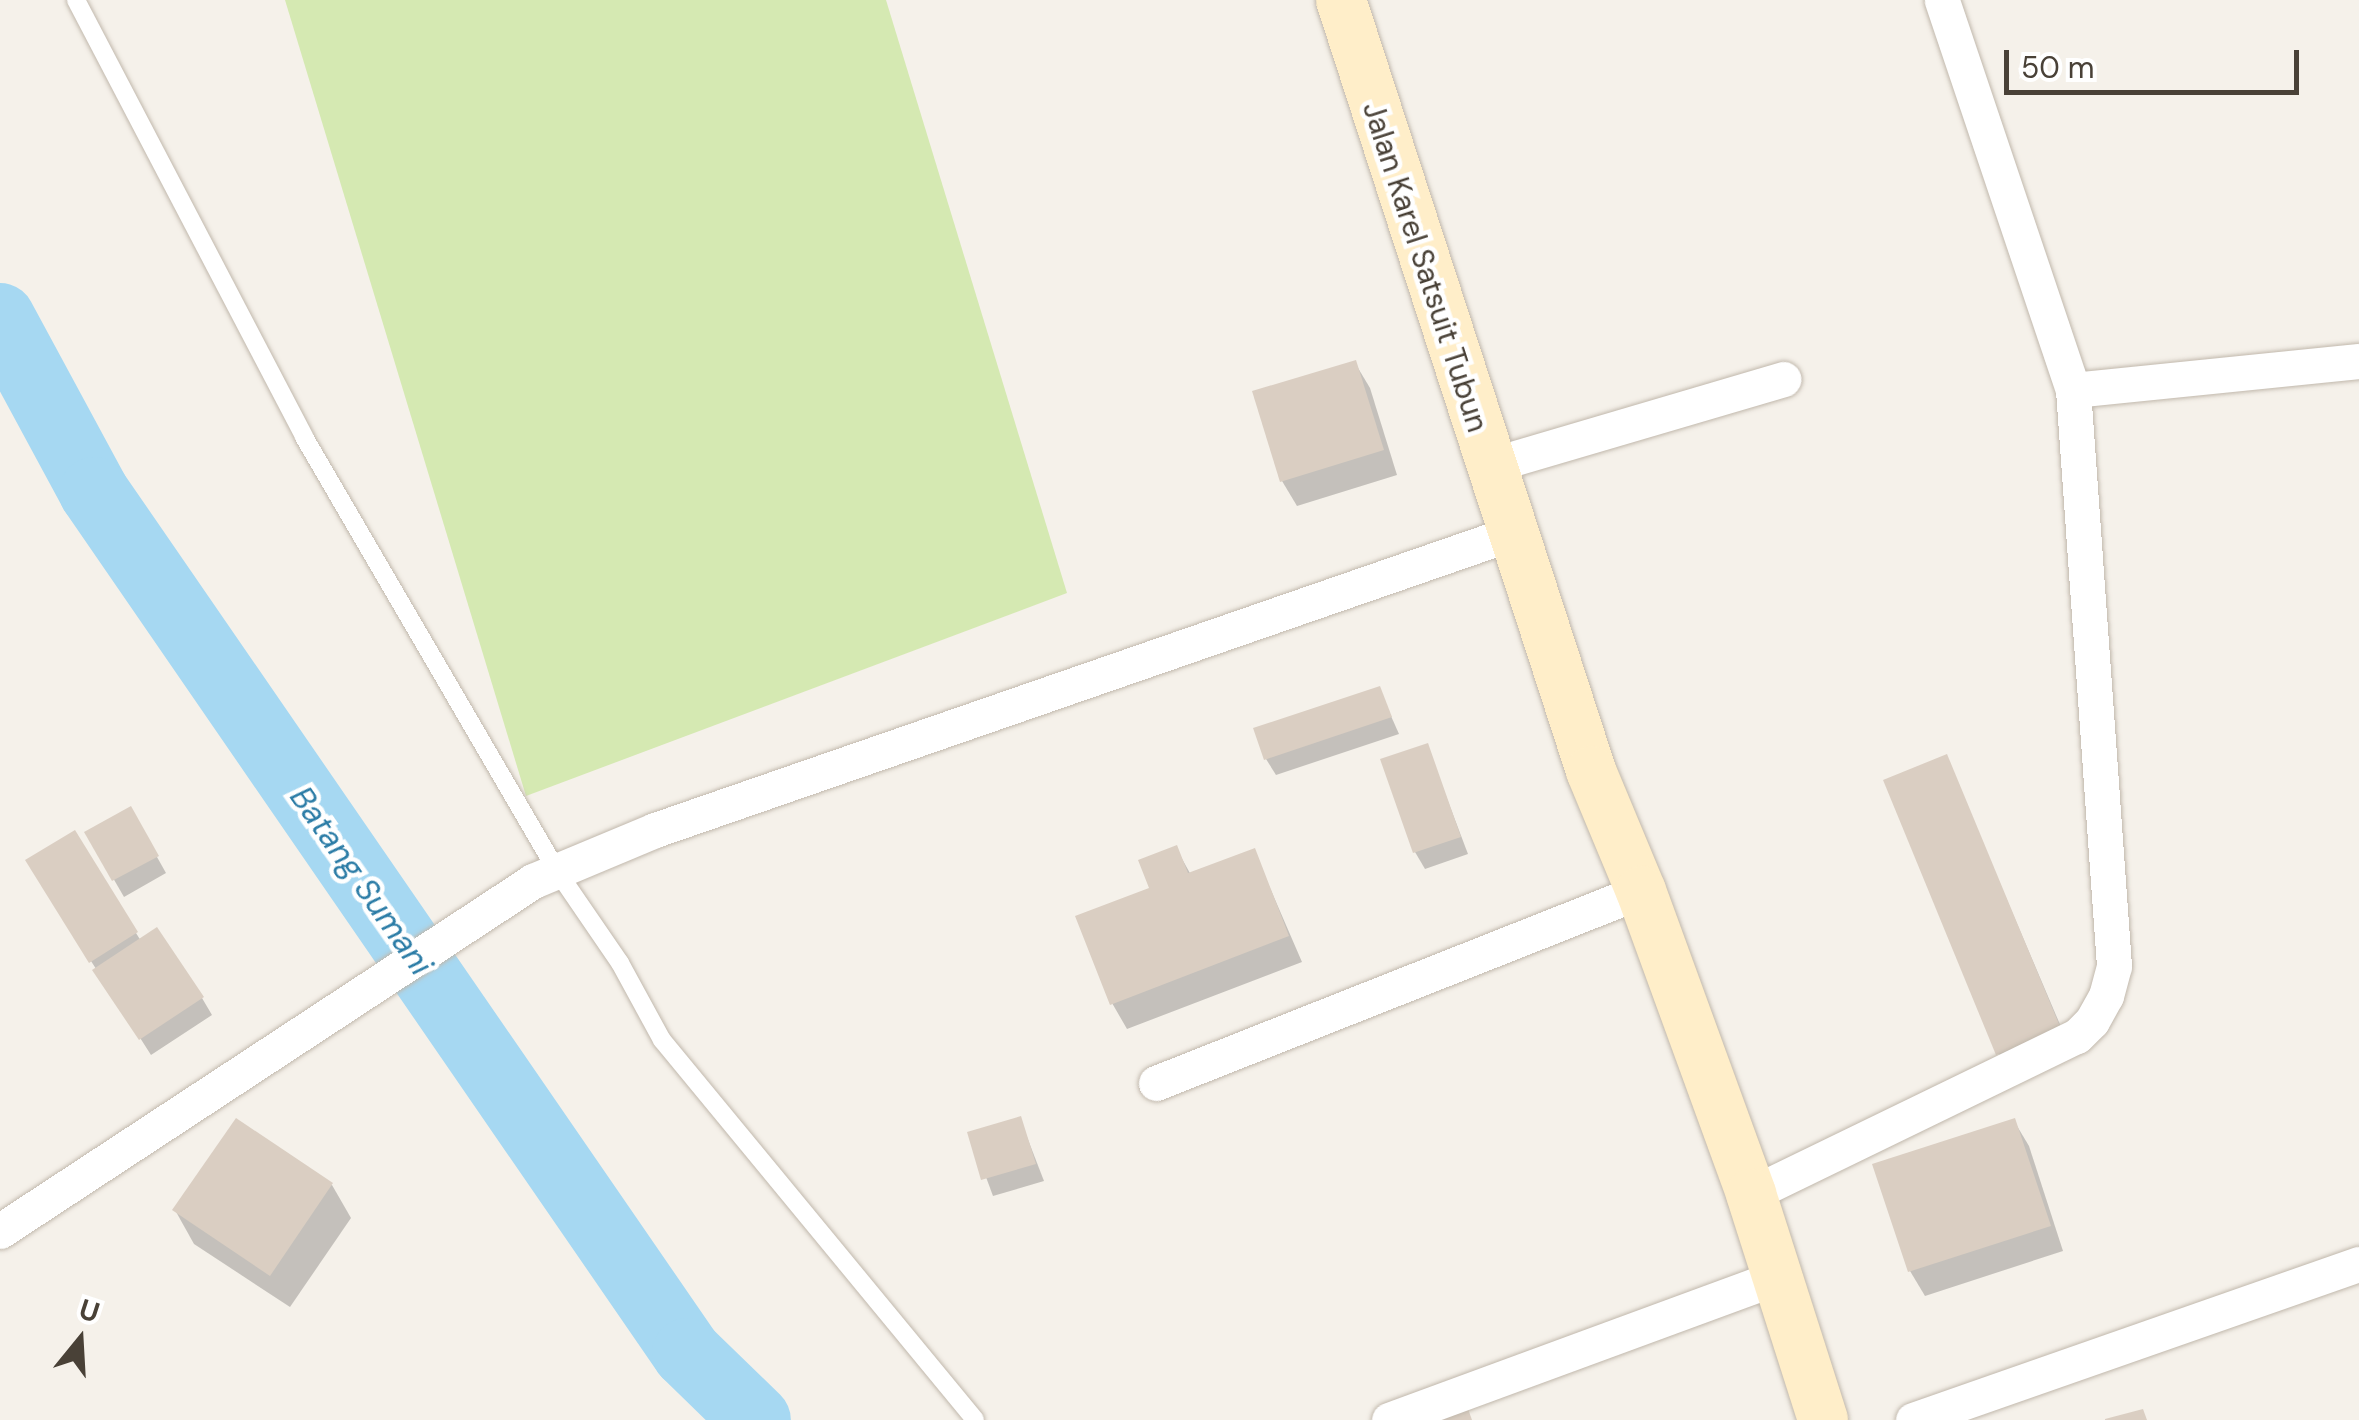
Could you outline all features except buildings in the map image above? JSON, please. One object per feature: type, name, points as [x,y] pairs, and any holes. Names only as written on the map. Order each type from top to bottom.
[{"type":"street","name":"Jalan Karel Satsuit Tubun","points":[[1340,0],[1590,771],[1641,891],[1751,1194],[1822,1420]]},
{"type":"street","points":[[1751,1194],[2077,1036],[2092,1021],[2106,996],[2116,944],[2074,390],[1942,0]]},
{"type":"street","points":[[2074,390],[2359,361]]},
{"type":"street","points":[[1488,466],[1783,379]]},
{"type":"street","points":[[0,1232],[545,876],[655,830],[1512,533]]},
{"type":"street","points":[[1156,1082],[1641,891]]},
{"type":"street","points":[[1913,1420],[2359,1264]]},
{"type":"street","points":[[1389,1420],[1777,1278]]},
{"type":"lane","points":[[76,0],[304,438],[545,876],[620,964],[662,1040],[976,1420]]},
{"type":"green space","points":[[285,0],[886,0],[1067,593],[526,796]]},
{"type":"waterway","name":"Batang Sumani","points":[[0,318],[94,492],[687,1353],[756,1420]]}]
